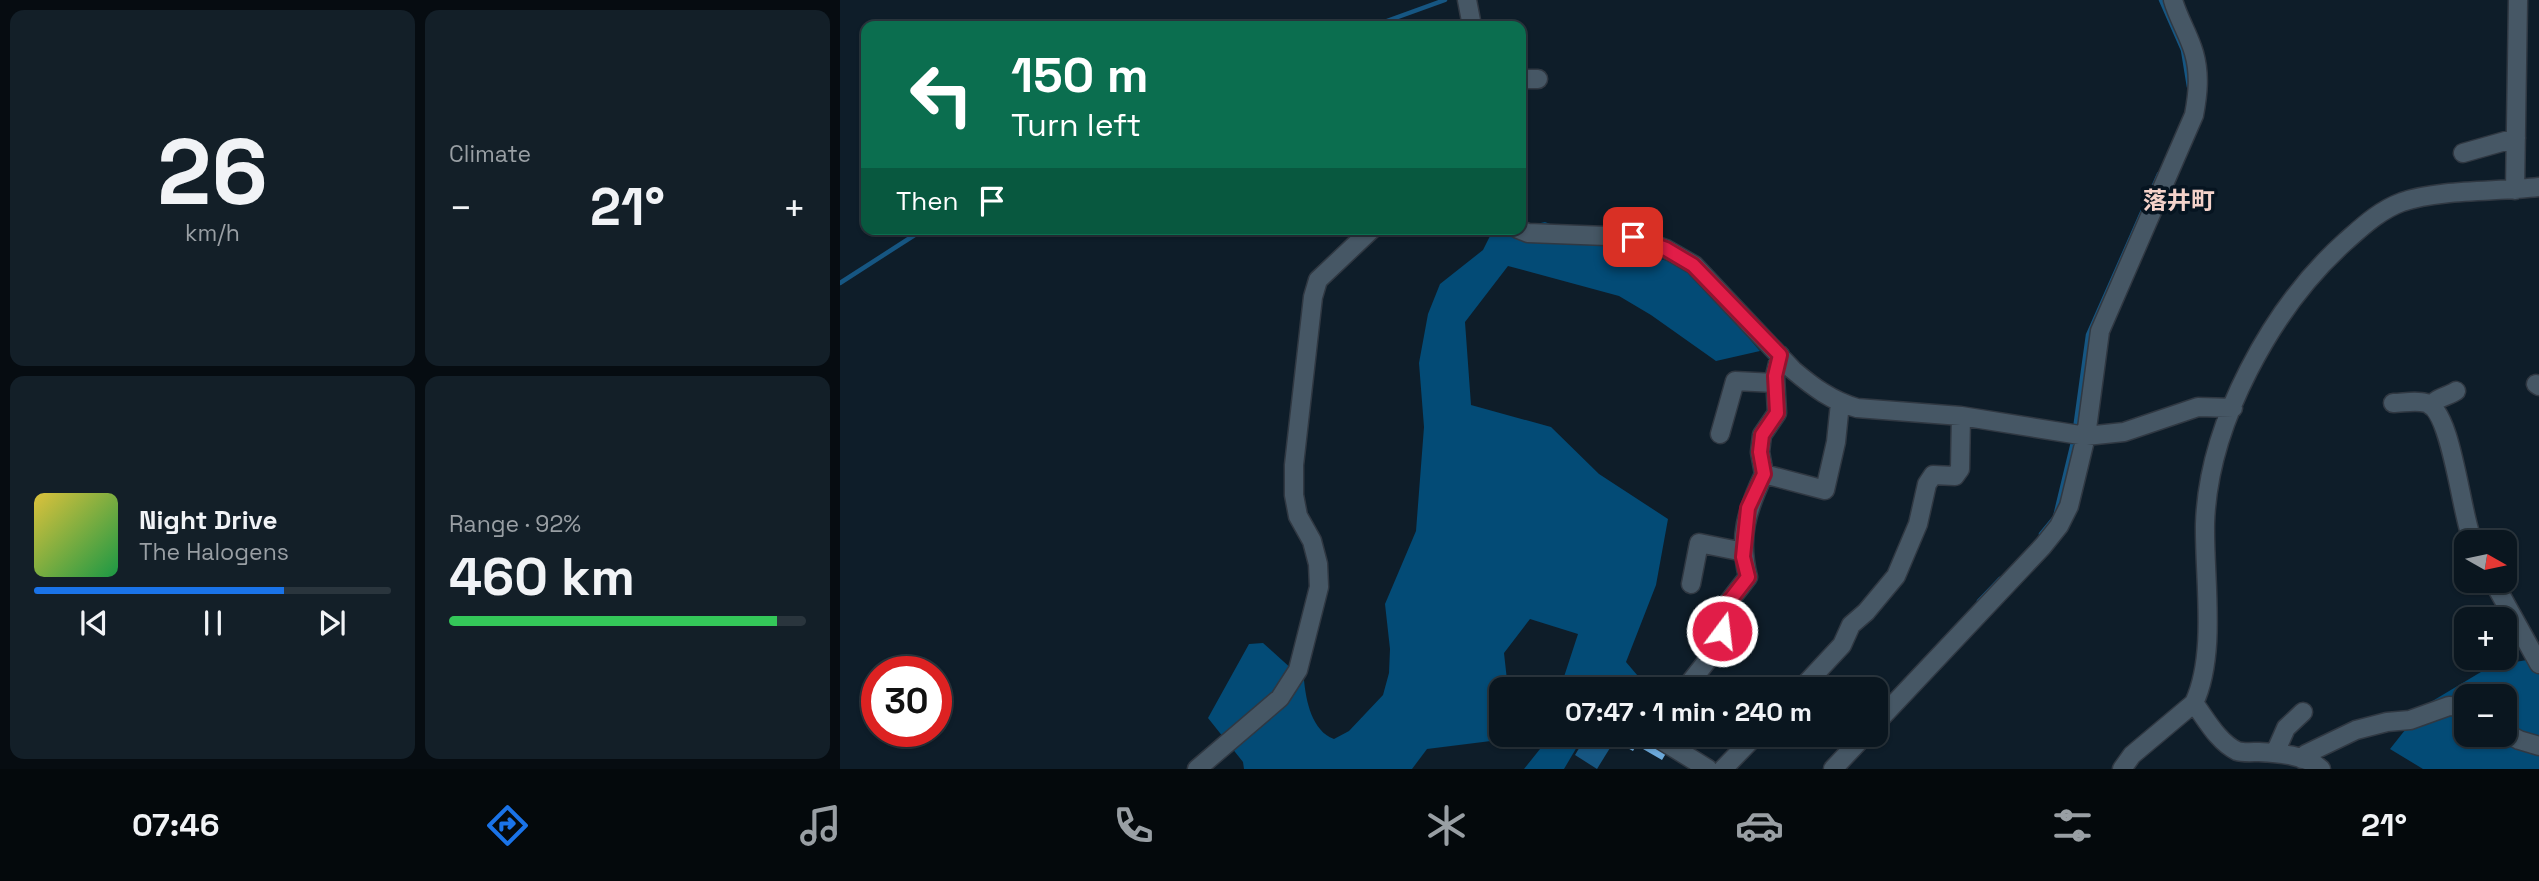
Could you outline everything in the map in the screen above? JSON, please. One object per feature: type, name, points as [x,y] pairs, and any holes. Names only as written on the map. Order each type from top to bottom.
[{"type":"street","points":[[1468,0],[1471,21]]},
{"type":"street","points":[[1888,710],[2007,586],[2059,526],[2068,506],[2077,434],[2100,331],[2194,115],[2198,74],[2194,51],[2173,0]]},
{"type":"street","points":[[2515,190],[2518,0]]},
{"type":"street","points":[[2463,153],[2516,138]]},
{"type":"street","points":[[2122,769],[2132,755],[2194,703],[2204,673],[2206,657],[2205,522],[2210,480],[2232,408],[2251,365],[2274,325],[2318,267],[2375,216],[2404,202],[2421,198],[2539,187]]},
{"type":"street","points":[[1526,232],[1610,234],[1633,237],[1666,249],[1693,265],[1811,385],[1840,404],[1871,410],[1961,416],[2077,434],[2124,432],[2199,407],[2232,408]]},
{"type":"street","points":[[1197,769],[1280,698],[1298,670],[1319,587],[1318,564],[1312,541],[1298,516],[1294,495],[1294,465],[1313,297],[1318,281],[1366,235]]},
{"type":"street","points":[[1694,677],[1722,642],[1720,613],[1748,577],[1744,552],[1748,508],[1764,474],[1760,452],[1762,435],[1777,413],[1775,383],[1780,355]]},
{"type":"street","points":[[1720,434],[1735,381],[1775,383]]},
{"type":"street","points":[[2431,406],[2433,402],[2456,391]]},
{"type":"street","points":[[2393,403],[2427,403],[2435,408],[2449,437],[2459,495],[2469,530]]},
{"type":"street","points":[[1764,474],[1825,490],[1836,442],[1840,404]]},
{"type":"street","points":[[1812,677],[1842,645],[1851,625],[1896,576],[1919,524],[1927,484],[1933,475],[1955,476],[1960,468],[1961,416]]},
{"type":"street","points":[[1691,584],[1699,543],[1744,552]]},
{"type":"street","points":[[2502,593],[2533,636],[2539,664]]},
{"type":"street","points":[[2194,703],[2219,737],[2238,751],[2275,753],[2302,759],[2321,769]]},
{"type":"street","points":[[2302,759],[2306,754],[2356,730],[2410,720],[2449,705],[2454,706]]},
{"type":"street","points":[[2275,753],[2286,728],[2303,712]]},
{"type":"street","points":[[2517,739],[2539,746]]},
{"type":"street","points":[[1672,747],[1708,769]]},
{"type":"street","points":[[1723,769],[1744,747]]},
{"type":"street","points":[[1833,769],[1854,747]]},
{"type":"shaded area","points":[[1545,222],[1599,243],[1687,266],[1760,351],[1716,361],[1619,296],[1508,266],[1465,322],[1471,405],[1551,427],[1599,474],[1668,519],[1656,585],[1626,662],[1639,677],[1564,677],[1578,634],[1530,619],[1504,653],[1507,677],[1489,677],[1489,741],[1427,749],[1412,769],[1244,769],[1243,762],[1208,718],[1249,644],[1263,643],[1304,680],[1306,697],[1315,722],[1326,735],[1334,739],[1349,731],[1383,695],[1389,673],[1390,649],[1385,604],[1416,531],[1424,427],[1419,363],[1428,314],[1440,284],[1483,250],[1490,235],[1526,235],[1526,226]]},
{"type":"shaded area","points":[[2539,658],[2539,769],[2423,769],[2390,749],[2424,706],[2454,688],[2454,747],[2517,747],[2517,684],[2461,684],[2484,670],[2517,670],[2517,662]]},
{"type":"shaded area","points":[[1542,747],[1577,747],[1564,769],[1524,769]]},
{"type":"shaded area","points":[[1580,747],[1611,747],[1597,769],[1575,755]]},
{"type":"building","points":[[1664,747],[1668,750],[1662,760],[1643,749]]},
{"type":"waterway","points":[[1387,21],[1445,0]]},
{"type":"waterway","points":[[2161,0],[2183,50],[2189,87]]},
{"type":"waterway","points":[[2075,429],[2088,335],[2159,174]]},
{"type":"waterway","points":[[840,283],[915,235]]},
{"type":"waterway","points":[[2041,534],[2055,517],[2074,438]]},
{"type":"waterway","points":[[1979,601],[2000,579]]},
{"type":"district","name":"落井町","points":[[2179,201]]},
{"type":"route","points":[[1633,237],[1653,242],[1693,265],[1780,355],[1775,376],[1777,413],[1762,435],[1760,452],[1764,474],[1748,508],[1743,557],[1748,577],[1720,613],[1722,631]]}]
